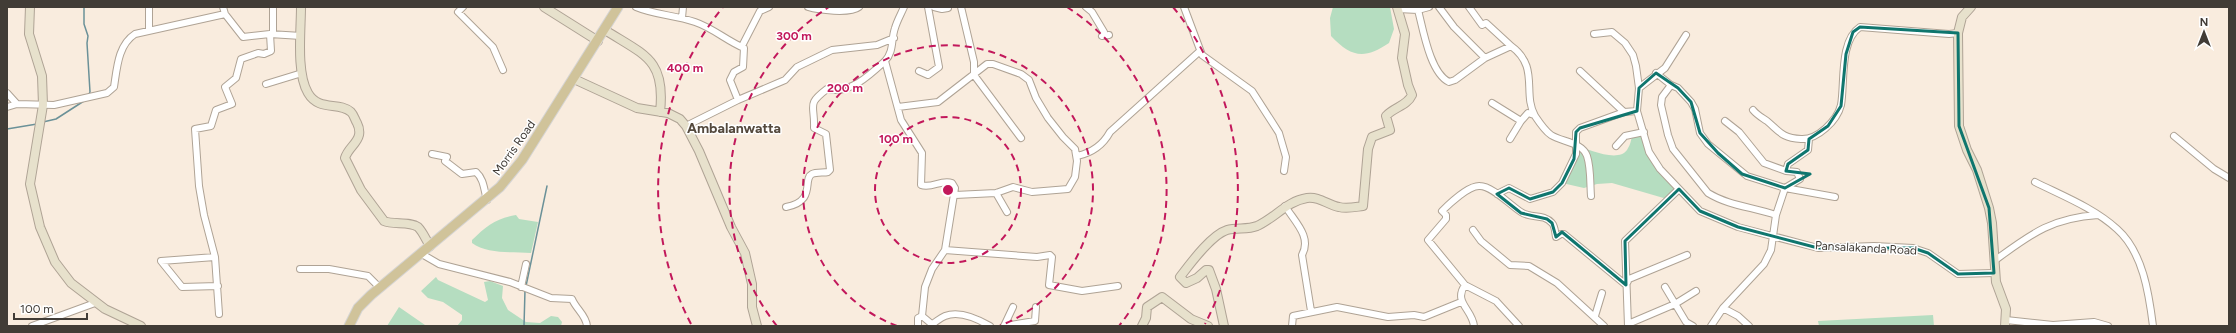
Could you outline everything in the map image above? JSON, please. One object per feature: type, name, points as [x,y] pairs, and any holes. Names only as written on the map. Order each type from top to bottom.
[{"type":"main road","name":"Morris Road","points":[[348,326],[358,308],[379,287],[487,200],[515,169],[574,79],[618,7]]},
{"type":"street","points":[[30,7],[29,34],[42,76],[43,105],[30,184],[40,227],[55,262],[70,283],[95,303],[142,326]]},
{"type":"street","points":[[149,7],[149,31]]},
{"type":"street","points":[[223,7],[225,14],[243,37],[272,34],[301,36]]},
{"type":"street","points":[[219,314],[215,257],[204,215],[199,186],[195,129],[211,126],[216,110],[232,104],[226,87],[236,78],[241,59],[258,53],[264,54],[271,51],[273,7]]},
{"type":"street","points":[[301,7],[302,73],[308,93],[315,101],[328,107],[342,107],[352,112],[359,128],[359,134],[357,141],[347,150],[345,158],[361,190],[384,221],[389,223],[414,225],[418,227],[430,246]]},
{"type":"street","points":[[462,7],[458,12],[493,47],[503,70]]},
{"type":"street","points":[[544,7],[598,41]]},
{"type":"street","points":[[636,7],[652,14],[682,18],[697,22],[731,43],[742,46],[746,49],[743,66],[734,72],[730,80],[738,100]]},
{"type":"street","points":[[682,18],[683,7]]},
{"type":"street","points":[[742,46],[757,9],[769,7]]},
{"type":"street","points":[[808,7],[821,10],[830,9],[850,11],[859,7]]},
{"type":"street","points":[[786,207],[797,205],[802,200],[808,190],[809,177],[812,174],[828,172],[830,170],[826,134],[814,128],[812,105],[814,99],[827,89],[841,90],[859,83],[889,57],[894,38],[894,30],[904,7]]},
{"type":"street","points":[[919,71],[928,75],[938,67],[928,7]]},
{"type":"street","points":[[934,7],[942,9],[948,8]]},
{"type":"street","points":[[961,7],[974,62],[974,75],[1021,138]]},
{"type":"street","points":[[1086,7],[1092,12],[1104,32],[1102,36],[1109,35]]},
{"type":"street","points":[[1184,7],[1202,55],[1252,91],[1278,133],[1286,157],[1284,171]]},
{"type":"street","points":[[1224,326],[1216,289],[1209,270],[1206,270],[1197,278],[1186,283],[1180,277],[1212,240],[1227,230],[1257,226],[1285,206],[1308,198],[1317,198],[1339,207],[1352,208],[1363,206],[1368,150],[1372,137],[1390,130],[1386,116],[1394,109],[1401,106],[1412,95],[1408,85],[1402,58],[1406,34],[1397,8],[1418,10],[1429,7]]},
{"type":"street","points":[[1439,7],[1454,27],[1486,58]]},
{"type":"street","points":[[1469,7],[1482,26],[1486,23],[1493,27],[1511,46],[1521,53],[1526,66],[1534,115],[1550,135],[1576,145],[1587,156],[1591,196]]},
{"type":"street","points":[[1972,7],[1962,17],[1958,33],[1959,126],[1967,150],[1978,170],[1989,208],[1992,223],[1994,273],[2006,309],[2005,323],[2053,326],[2094,322],[2108,326]]},
{"type":"street","points":[[1418,10],[1427,46],[1444,80],[1449,82],[1456,80],[1486,58],[1511,46]]},
{"type":"street","points":[[7,107],[17,104],[54,105],[88,96],[107,93],[114,87],[118,58],[127,39],[135,34],[225,14]]},
{"type":"street","points":[[1753,110],[1780,134],[1790,138],[1809,139],[1828,126],[1840,106],[1846,54],[1853,32],[1860,27],[1950,34],[1958,33]]},
{"type":"street","points":[[605,30],[653,64],[660,79],[660,112]]},
{"type":"street","name":"Pansalakanda Road","points":[[1594,34],[1612,32],[1625,43],[1634,60],[1640,88],[1637,111],[1649,152],[1655,162],[1700,211],[1738,228],[1818,248],[1874,246],[1913,248],[1928,253],[1958,274],[1994,273]]},
{"type":"street","points":[[1640,88],[1656,73],[1665,68],[1686,35]]},
{"type":"street","points":[[686,126],[738,100],[785,80],[798,67],[832,50],[877,45],[894,38]]},
{"type":"street","points":[[1077,156],[1095,149],[1105,140],[1110,132],[1200,51]]},
{"type":"street","points":[[885,61],[901,120],[922,153],[922,185],[930,186],[947,181],[952,183],[955,195],[946,250],[936,261],[925,287],[922,316],[918,318],[918,326]]},
{"type":"street","points":[[898,107],[938,102],[987,64],[993,64],[1021,74],[1029,80],[1036,98],[1048,118],[1075,149],[1077,156],[1076,177],[1068,189],[1032,192],[1013,187],[996,192],[955,195]]},
{"type":"street","points":[[1580,71],[1624,112]]},
{"type":"street","points":[[266,84],[302,73]]},
{"type":"street","points":[[1656,73],[1670,85],[1678,88],[1690,102],[1694,109],[1700,133],[1718,153],[1747,176],[1785,188],[1835,197]]},
{"type":"street","points":[[574,79],[637,108],[668,113],[680,119],[686,126],[699,151],[731,227],[745,253],[752,284],[752,307],[757,326]]},
{"type":"street","points":[[1670,85],[1662,97],[1661,105],[1668,135],[1673,149],[1677,154],[1708,192],[1714,196],[1741,206],[1756,207],[1776,216]]},
{"type":"street","points":[[7,93],[17,104]]},
{"type":"street","points":[[1492,103],[1521,121]]},
{"type":"street","points":[[1497,194],[1509,188],[1530,199],[1552,192],[1562,183],[1576,154],[1576,132],[1580,128],[1624,112],[1637,111]]},
{"type":"street","points":[[1510,139],[1521,121],[1528,113],[1534,115]]},
{"type":"street","points":[[1712,326],[1723,308],[1764,264],[1771,250],[1776,216],[1785,188],[1800,179],[1797,172],[1786,171],[1764,164],[1739,132],[1725,121]]},
{"type":"street","points":[[1616,146],[1625,136],[1644,132]]},
{"type":"street","points":[[2174,136],[2214,169],[2229,178]]},
{"type":"street","points":[[1786,171],[1788,164],[1808,150],[1809,139]]},
{"type":"street","points":[[432,154],[447,157],[446,162],[462,174],[476,172],[484,185],[487,200]]},
{"type":"street","points":[[2035,182],[2099,215],[2119,230],[2132,249],[2141,268],[2150,304],[2153,326]]},
{"type":"street","points":[[1519,326],[1496,302],[1465,285],[1428,240],[1446,219],[1446,215],[1442,211],[1461,195],[1473,188],[1480,186],[1497,194],[1521,213],[1528,216],[1539,215],[1547,219],[1555,228],[1556,237],[1564,234],[1579,248],[1626,285]]},
{"type":"street","points":[[1679,189],[1625,241],[1628,325],[1675,304],[1696,291]]},
{"type":"street","points":[[996,192],[1007,212]]},
{"type":"street","points":[[1285,206],[1306,238],[1306,247],[1302,255],[1311,311]]},
{"type":"street","points":[[1994,261],[2039,230],[2055,222],[2079,216],[2099,215]]},
{"type":"street","points":[[1473,230],[1481,241],[1510,265],[1529,266],[1557,283],[1595,316],[1604,326]]},
{"type":"street","points":[[946,250],[1037,257],[1050,255],[1052,257],[1049,285],[1082,291],[1118,286]]},
{"type":"street","points":[[420,254],[439,264],[525,288],[551,298],[572,299],[575,308],[586,318],[587,326]]},
{"type":"street","points":[[1626,285],[1629,279],[1687,255]]},
{"type":"street","points":[[215,257],[161,261],[182,287],[218,286]]},
{"type":"street","points":[[525,288],[526,264]]},
{"type":"street","points":[[300,268],[329,269],[368,276],[379,287]]},
{"type":"street","points":[[1465,285],[1460,296],[1461,302],[1471,315],[1474,326]]},
{"type":"street","points":[[1665,287],[1686,322],[1692,326]]},
{"type":"street","points":[[1595,316],[1602,293]]},
{"type":"street","points":[[1142,326],[1146,318],[1147,307],[1160,297],[1192,319],[1208,326]]},
{"type":"street","points":[[1292,326],[1293,316],[1311,311],[1337,307],[1388,317],[1414,315],[1424,317],[1461,302]]},
{"type":"street","points":[[32,326],[95,303]]},
{"type":"street","points":[[1004,326],[1013,307]]},
{"type":"street","points":[[1004,326],[1035,321],[1036,307]]},
{"type":"street","points":[[1723,308],[1738,316],[1749,326]]},
{"type":"street","points":[[922,316],[933,325],[946,315],[956,314],[973,317],[990,326]]},
{"type":"highlighted area","points":[[1860,27],[1958,33],[1959,126],[1989,208],[1994,273],[1958,274],[1928,253],[1913,248],[1818,248],[1738,227],[1700,211],[1679,189],[1625,241],[1626,285],[1562,232],[1556,237],[1552,223],[1547,219],[1521,213],[1497,194],[1509,188],[1530,199],[1553,192],[1562,183],[1574,159],[1576,132],[1580,128],[1637,111],[1639,88],[1656,73],[1678,88],[1691,102],[1700,133],[1718,153],[1742,174],[1785,188],[1810,174],[1786,171],[1788,164],[1808,150],[1809,139],[1828,126],[1841,106],[1846,54],[1853,32]]},
{"type":"green space","points":[[1333,7],[1390,7],[1394,29],[1389,43],[1365,54],[1358,54],[1345,48],[1331,36],[1330,18]]},
{"type":"green space","points":[[1644,132],[1649,152],[1679,189],[1667,199],[1612,183],[1597,184],[1584,188],[1562,183],[1576,145],[1602,154],[1623,154],[1627,150],[1633,136]]},
{"type":"green space","points":[[516,215],[519,219],[538,222],[531,253],[493,251],[478,247],[472,243],[472,240],[492,223],[509,216]]},
{"type":"green space","points":[[436,277],[438,280],[485,302],[488,300],[484,282],[490,281],[503,286],[502,298],[508,310],[526,322],[540,323],[551,316],[558,317],[562,322],[561,326],[457,326],[462,320],[462,315],[443,302],[428,298],[421,291]]},
{"type":"green space","points":[[399,307],[425,325],[426,326],[387,326]]},
{"type":"green space","points":[[1933,315],[1934,326],[1819,326],[1818,321]]},
{"type":"waterway","points":[[84,7],[84,24],[88,36],[87,43],[90,92],[88,96]]},
{"type":"waterway","points":[[43,122],[56,119],[87,99]]},
{"type":"waterway","points":[[7,129],[37,124]]},
{"type":"waterway","points":[[526,286],[547,186]]},
{"type":"waterway","points":[[524,326],[525,290]]},
{"type":"district","name":"Ambalanwatta","points":[[734,128]]}]
